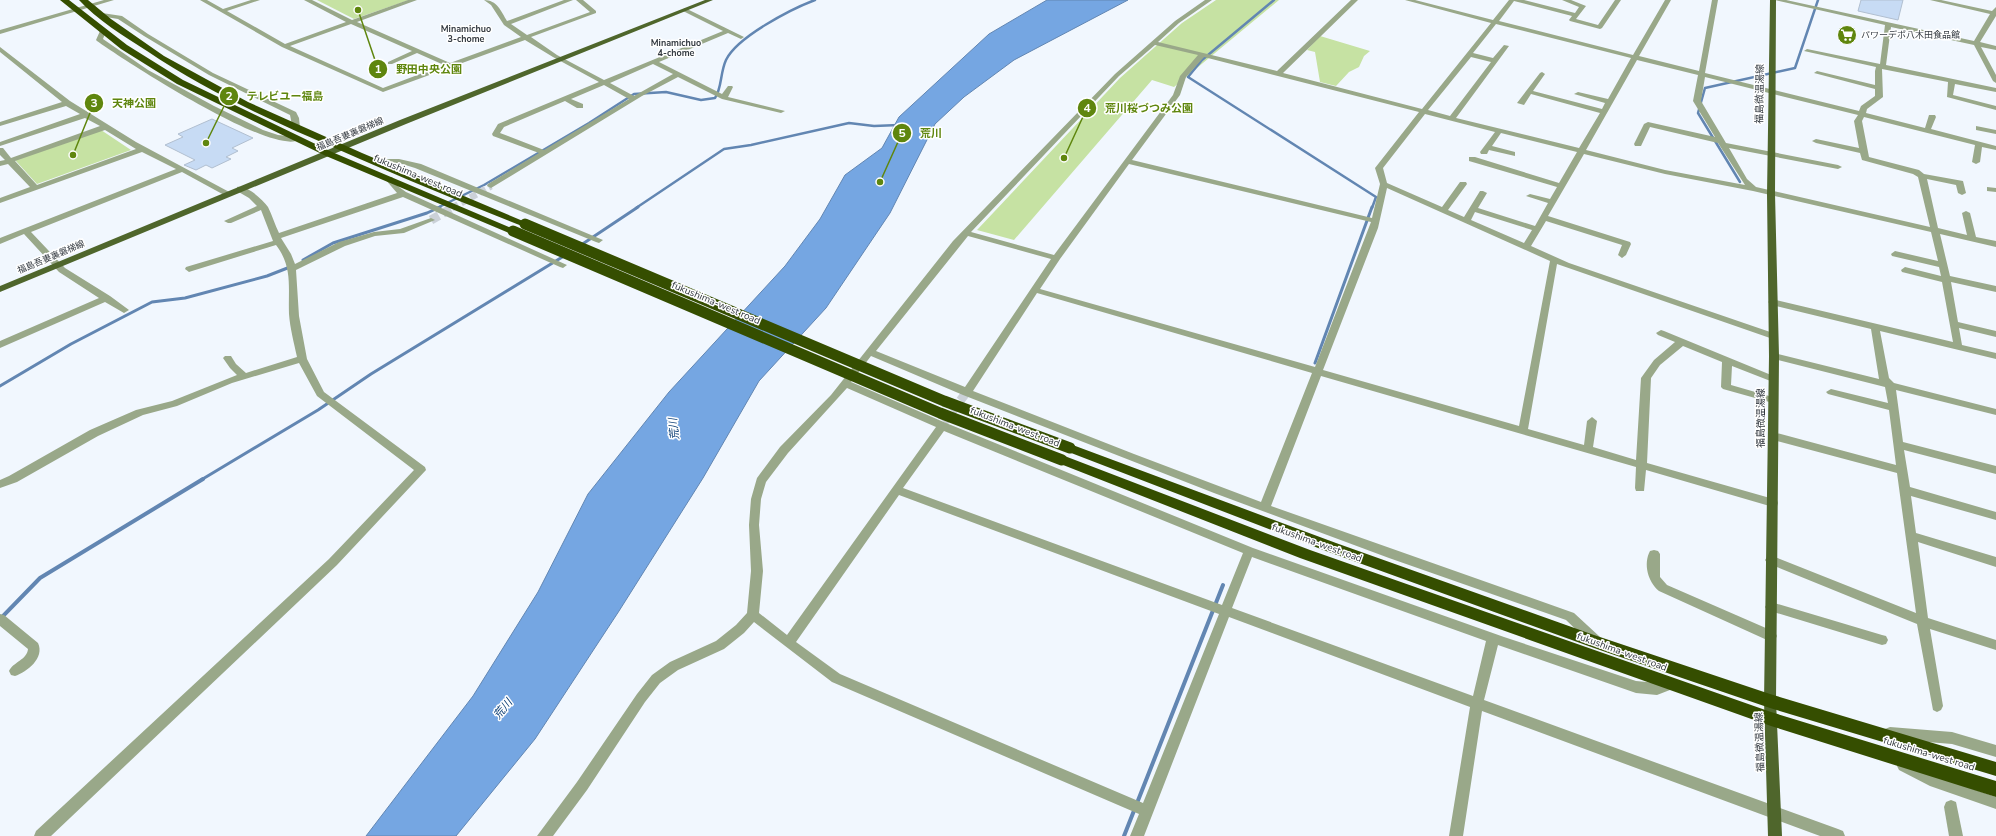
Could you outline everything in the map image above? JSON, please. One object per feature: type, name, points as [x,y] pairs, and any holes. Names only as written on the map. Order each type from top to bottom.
[{"type":"highway","name":"fukushima-west road","points":[[64,0],[124,47],[180,82],[296,139],[940,413],[1305,554],[1771,720],[1996,789]]},
{"type":"highway","name":"fukushima-west road","points":[[83,0],[134,40],[193,77],[296,128],[944,401],[1311,540],[1596,641],[1770,701],[1996,769]]},
{"type":"main road","name":"福島吾妻裏磐梯線","points":[[0,289],[240,189],[562,58],[710,0]]},
{"type":"main road","name":"福島微温湯線","points":[[1773,0],[1771,194],[1774,356],[1770,701],[1775,836]]},
{"type":"street","points":[[0,32],[111,0]]},
{"type":"street","points":[[203,0],[284,46],[383,90],[594,12],[579,0]]},
{"type":"street","points":[[221,11],[258,0]]},
{"type":"street","points":[[307,0],[351,22],[450,65]]},
{"type":"street","points":[[284,46],[414,0]]},
{"type":"street","points":[[487,0],[493,4],[506,24],[555,56],[562,58],[633,97]]},
{"type":"street","points":[[550,0],[555,6]]},
{"type":"street","points":[[506,24],[570,0]]},
{"type":"street","points":[[544,836],[582,786],[641,698],[656,679],[674,666],[720,645],[740,629],[753,615],[757,571],[754,525],[756,499],[761,481],[784,450],[845,383],[910,300],[967,233],[1116,75],[1178,22],[1209,0]]},
{"type":"street","points":[[1278,74],[1355,0]]},
{"type":"street","points":[[1408,0],[1996,148]]},
{"type":"street","points":[[1265,507],[1376,221],[1384,184],[1379,168],[1512,0]]},
{"type":"street","points":[[1516,0],[1576,14]]},
{"type":"street","points":[[1565,0],[1583,6],[1572,20],[1600,27],[1618,0]]},
{"type":"street","points":[[1526,248],[1668,0]]},
{"type":"street","points":[[1715,0],[1697,101],[1744,180],[1754,189]]},
{"type":"street","points":[[1778,0],[1996,48]]},
{"type":"street","points":[[1933,0],[1995,12],[1976,43]]},
{"type":"street","points":[[685,10],[742,38]]},
{"type":"street","points":[[102,15],[120,17],[146,35],[210,74],[293,114],[296,128]]},
{"type":"street","points":[[1888,24],[1884,64],[1878,71],[1880,88],[1879,97],[1864,108],[1858,121],[1865,158],[1867,160],[1916,172],[1922,176],[1960,183],[1962,193]]},
{"type":"street","points":[[542,151],[496,134],[501,126],[727,31]]},
{"type":"street","points":[[1154,43],[1179,48],[1499,131],[1665,172],[1686,175],[1741,188],[1754,189],[1996,244]]},
{"type":"street","points":[[1976,43],[1996,80]]},
{"type":"street","points":[[1451,118],[1506,46]]},
{"type":"street","points":[[0,49],[66,103],[142,149],[229,194]]},
{"type":"street","points":[[390,63],[417,51]]},
{"type":"street","points":[[1807,51],[1996,90]]},
{"type":"street","points":[[1469,54],[1495,61]]},
{"type":"street","points":[[966,393],[1056,258],[1176,95],[1183,76],[1202,55]]},
{"type":"street","points":[[0,59],[8,57]]},
{"type":"street","points":[[654,62],[724,98],[781,111]]},
{"type":"street","points":[[1817,73],[1880,88]]},
{"type":"street","points":[[491,186],[542,151],[633,97],[678,74]]},
{"type":"street","points":[[1521,103],[1542,74]]},
{"type":"street","points":[[1952,81],[1949,96],[1996,108]]},
{"type":"street","points":[[724,98],[730,87]]},
{"type":"street","points":[[1530,92],[1604,112]]},
{"type":"street","points":[[1578,94],[1610,102]]},
{"type":"street","points":[[566,98],[580,106]]},
{"type":"street","points":[[0,124],[66,103]]},
{"type":"street","points":[[0,144],[86,115]]},
{"type":"street","points":[[1927,131],[1932,117]]},
{"type":"street","points":[[1638,144],[1648,124],[1722,143],[1838,167]]},
{"type":"street","points":[[0,164],[105,127]]},
{"type":"street","points":[[1979,128],[1996,132]]},
{"type":"street","points":[[1499,131],[1486,150],[1512,154]]},
{"type":"street","points":[[1816,141],[1863,150]]},
{"type":"street","points":[[1976,162],[1979,144]]},
{"type":"street","points":[[0,201],[142,149]]},
{"type":"street","points":[[0,150],[35,188]]},
{"type":"street","points":[[1472,159],[1561,186]]},
{"type":"street","points":[[372,161],[399,161],[418,166],[599,240]]},
{"type":"street","points":[[1127,162],[1376,221]]},
{"type":"street","points":[[0,241],[181,170]]},
{"type":"street","points":[[1922,176],[1936,231],[1958,347]]},
{"type":"street","points":[[389,179],[396,189],[403,194],[563,265]]},
{"type":"street","points":[[1384,184],[1554,260],[1773,336]]},
{"type":"street","points":[[1444,210],[1463,184]]},
{"type":"street","points":[[41,836],[333,562],[421,470],[320,394],[302,359],[294,316],[292,266],[287,254],[277,240],[262,207],[252,196],[240,189]]},
{"type":"street","points":[[1466,220],[1483,193]]},
{"type":"street","points":[[189,269],[277,240],[403,194]]},
{"type":"street","points":[[1530,196],[1552,202]]},
{"type":"street","points":[[228,221],[262,207]]},
{"type":"street","points":[[1473,209],[1536,230]]},
{"type":"street","points":[[1966,214],[1972,238]]},
{"type":"street","points":[[1543,217],[1627,244],[1622,255]]},
{"type":"street","points":[[292,266],[342,244],[374,234],[401,231],[431,220]]},
{"type":"street","points":[[26,231],[62,270],[124,310]]},
{"type":"street","points":[[967,233],[1056,258]]},
{"type":"street","points":[[1895,254],[1943,265]]},
{"type":"street","points":[[1523,431],[1554,260]]},
{"type":"street","points":[[1905,270],[1996,290]]},
{"type":"street","points":[[1035,290],[1318,373],[1773,503]]},
{"type":"street","points":[[0,345],[107,298]]},
{"type":"street","points":[[1772,302],[1996,356]]},
{"type":"street","points":[[1954,324],[1996,334]]},
{"type":"street","points":[[1875,327],[1884,379],[1890,385],[1894,408],[1901,470],[1912,536],[1923,621],[1938,706]]},
{"type":"street","points":[[1661,333],[1773,380]]},
{"type":"street","points":[[1640,488],[1646,378],[1651,368],[1659,359],[1682,342]]},
{"type":"street","points":[[870,352],[966,393],[1265,507],[1570,616],[1596,641]]},
{"type":"street","points":[[1774,356],[1996,412]]},
{"type":"street","points":[[228,358],[233,366],[245,377]]},
{"type":"street","points":[[0,484],[12,479],[94,433],[140,412],[174,404],[245,377],[302,359]]},
{"type":"street","points":[[1727,361],[1726,386],[1773,400]]},
{"type":"street","points":[[845,383],[942,426],[1249,551],[1493,639],[1636,687],[1657,689],[1671,684]]},
{"type":"street","points":[[1831,392],[1894,408]]},
{"type":"street","points":[[1588,450],[1592,421]]},
{"type":"street","points":[[788,643],[942,426]]},
{"type":"street","points":[[1773,436],[1901,470]]},
{"type":"street","points":[[1899,445],[1996,470]]},
{"type":"street","points":[[896,490],[1838,836]]},
{"type":"street","points":[[1905,490],[1996,516]]},
{"type":"street","points":[[1912,536],[1996,562]]},
{"type":"street","points":[[1137,836],[1249,551]]},
{"type":"street","points":[[1654,554],[1653,577],[1655,583],[1662,588],[1771,636]]},
{"type":"street","points":[[1771,560],[1923,621],[1996,645]]},
{"type":"street","points":[[1771,607],[1882,640]]},
{"type":"street","points":[[753,615],[810,660],[843,681],[1147,811]]},
{"type":"street","points":[[0,619],[34,647],[35,653],[31,658],[15,670]]},
{"type":"street","points":[[1456,836],[1477,704],[1493,639]]},
{"type":"street","points":[[1874,732],[1952,738],[1996,751]]},
{"type":"street","points":[[1879,753],[1935,782],[1996,803]]},
{"type":"street","points":[[1951,807],[1956,836]]},
{"type":"green space","points":[[317,0],[409,0],[354,19]]},
{"type":"green space","points":[[1216,0],[1279,0],[1174,87],[1152,80],[1014,240],[977,230],[1120,78],[1182,23]]},
{"type":"green space","points":[[1320,36],[1370,51],[1364,56],[1359,67],[1349,72],[1336,86],[1320,82],[1315,52],[1307,50]]},
{"type":"green space","points":[[101,130],[131,150],[37,184],[15,160]]},
{"type":"water","points":[[1047,0],[1128,0],[1014,60],[964,97],[935,124],[890,213],[826,308],[759,381],[703,478],[619,611],[535,739],[456,836],[366,836],[473,696],[538,592],[588,494],[669,392],[785,266],[820,219],[845,175],[882,148],[899,117],[989,34]]},
{"type":"building","points":[[1861,0],[1903,0],[1898,20],[1858,11]]},
{"type":"building","points":[[212,119],[253,138],[232,148],[238,151],[226,157],[231,159],[212,168],[206,165],[196,170],[184,165],[195,160],[165,145],[183,137],[178,134]]},
{"type":"waterway","points":[[437,208],[484,185],[589,123],[634,94],[666,92],[701,100],[715,98],[719,90],[726,60],[741,42],[779,17],[815,0]]},
{"type":"waterway","points":[[1274,0],[1202,60],[1188,77],[1376,197],[1372,208]]},
{"type":"waterway","points":[[1740,182],[1698,113],[1705,88],[1795,68],[1818,0]]},
{"type":"waterway","points":[[636,208],[724,149],[751,145],[849,123],[874,126],[899,125]]},
{"type":"waterway","points":[[303,260],[333,243],[427,213],[440,207]]},
{"type":"waterway","points":[[581,245],[638,207]]},
{"type":"waterway","points":[[1315,363],[1372,207]]},
{"type":"waterway","points":[[201,480],[318,410],[371,374],[564,256]]},
{"type":"waterway","points":[[0,386],[71,344],[152,302],[185,298],[267,276],[290,267]]},
{"type":"waterway","points":[[0,619],[40,578],[203,479]]},
{"type":"waterway","points":[[1124,836],[1223,585]]},
{"type":"tunnel","points":[[452,208],[491,186]]},
{"type":"tunnel","points":[[431,220],[454,207]]},
{"type":"tunnel","points":[[944,422],[966,393]]},
{"type":"place","name":"野田中央公園","points":[[358,10]]},
{"type":"place","name":"パワーデポ八木田食品館","points":[[1847,35]]},
{"type":"place","name":"テレビユー福島","points":[[206,143]]},
{"type":"place","name":"天神公園","points":[[73,155]]},
{"type":"place","name":"荒川桜づつみ公園","points":[[1064,158]]},
{"type":"place","name":"荒川","points":[[880,182]]},
{"type":"district","name":"Minamichuo 3-chome","points":[[466,34]]},
{"type":"district","name":"Minamichuo 4-chome","points":[[676,48]]}]
